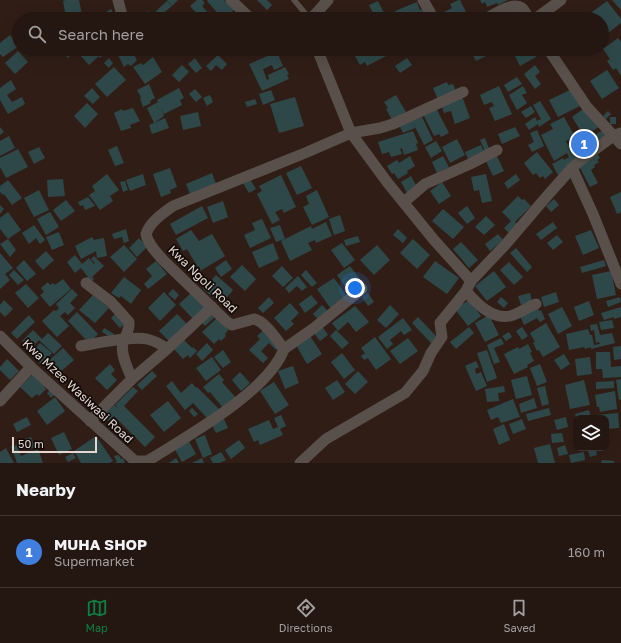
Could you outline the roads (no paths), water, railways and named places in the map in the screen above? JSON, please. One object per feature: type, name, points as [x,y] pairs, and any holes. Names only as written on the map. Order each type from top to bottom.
[{"type":"street","points":[[118,0],[121,12]]},
{"type":"street","points":[[231,0],[243,12]]},
{"type":"street","points":[[317,12],[328,0]]},
{"type":"street","points":[[424,0],[430,12]]},
{"type":"street","points":[[545,12],[561,0]]},
{"type":"street","points":[[500,12],[518,4],[524,12]]},
{"type":"street","points":[[320,56],[351,133],[468,286],[472,298],[491,314],[498,317],[510,316],[536,304]]},
{"type":"street","points":[[553,56],[587,107],[617,135],[621,144]]},
{"type":"street","name":"Kwa Ngoli Road","points":[[284,348],[270,331],[258,320],[254,319],[232,325],[226,321],[163,260],[149,243],[146,234],[150,226],[166,210],[173,206],[351,133],[393,124],[464,92]]},
{"type":"street","points":[[300,463],[326,440],[405,393],[423,370],[431,353],[442,337],[440,323],[468,286],[572,168],[617,135]]},
{"type":"street","points":[[404,202],[425,184],[497,150]]},
{"type":"street","points":[[572,168],[593,214],[621,284]]},
{"type":"street","points":[[86,283],[111,302],[129,322],[122,346],[132,379]]},
{"type":"street","points":[[284,348],[314,328],[362,290]]},
{"type":"street","points":[[90,421],[132,379],[167,349],[212,306]]},
{"type":"street","name":"Kwa Mzee Wasiwasi Road","points":[[0,336],[31,367],[90,421],[135,461],[140,462],[154,458],[234,406],[267,375],[281,356],[284,348]]},
{"type":"street","points":[[81,346],[125,339],[146,338],[159,343],[167,349]]},
{"type":"street","points":[[0,401],[31,367]]},
{"type":"lane","points":[[294,0],[305,12]]},
{"type":"place","name":"MUHA SHOP","points":[[584,144]]}]
